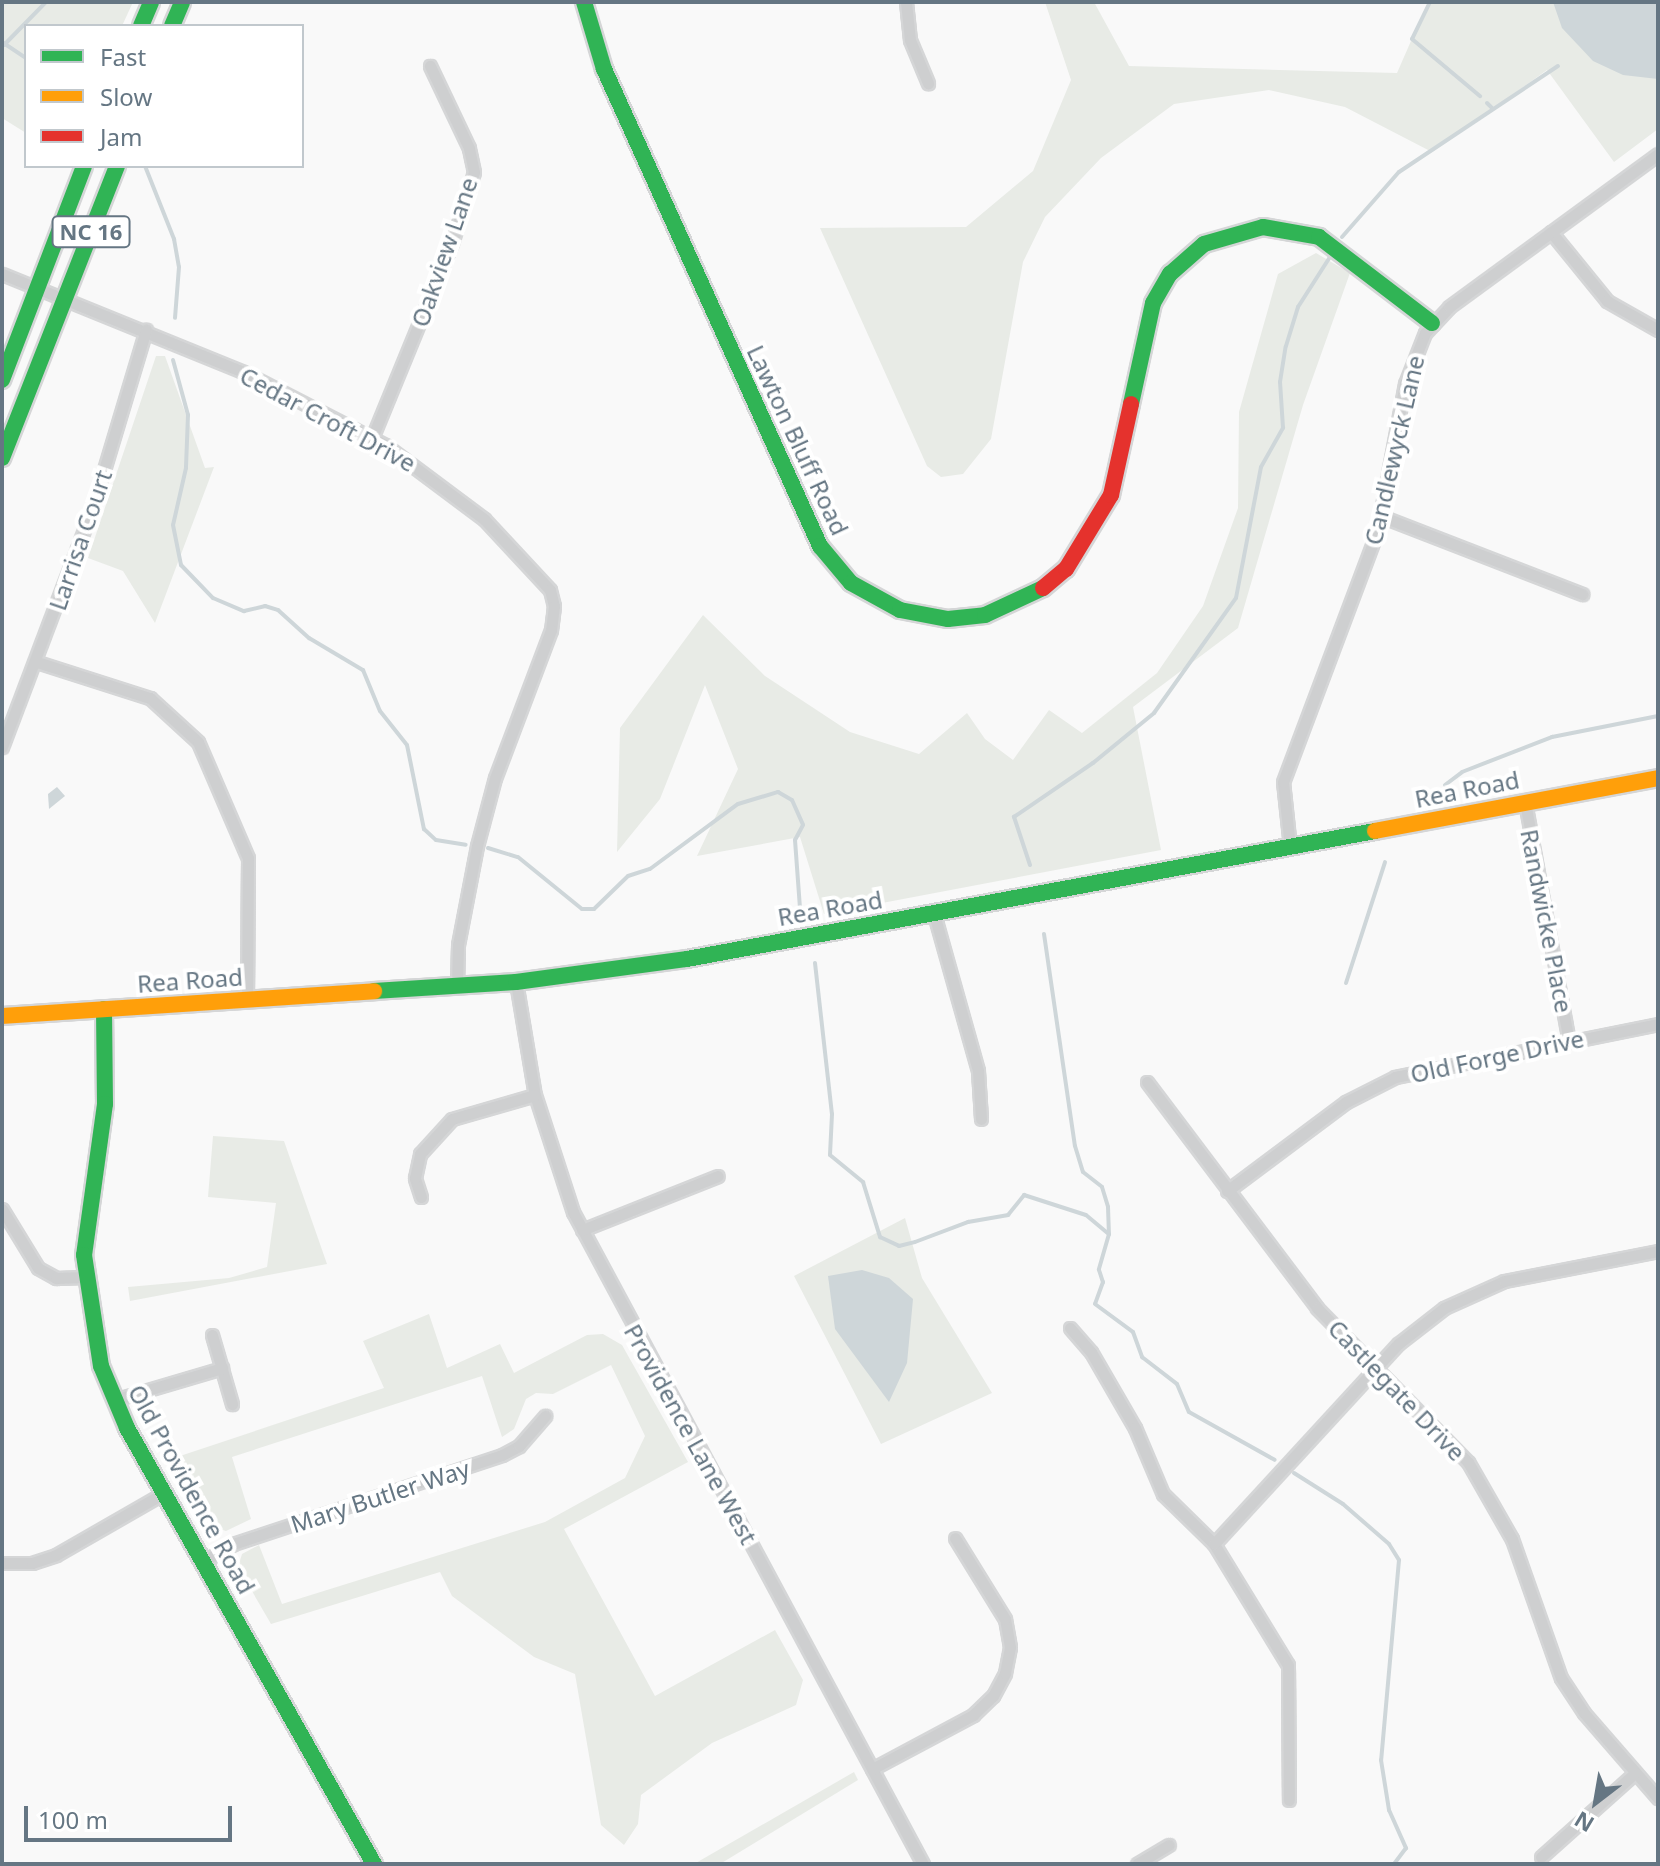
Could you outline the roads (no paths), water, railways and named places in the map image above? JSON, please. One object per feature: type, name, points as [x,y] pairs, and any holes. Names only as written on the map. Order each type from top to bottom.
[{"type":"street","points":[[142,24],[151,2]]},
{"type":"street","points":[[173,24],[182,2]]},
{"type":"street","name":"Lawton Bluff Road","points":[[584,2],[604,69],[820,546],[851,583],[900,610],[948,619],[985,615],[1030,598],[1066,569],[1111,495],[1153,303],[1170,274],[1204,244],[1263,227],[1319,237],[1432,323]]},
{"type":"street","points":[[906,2],[910,40],[928,83]]},
{"type":"street","name":"Oakview Lane","points":[[372,438],[452,243],[474,172],[469,148],[430,66]]},
{"type":"street","name":"Candlewyck Lane","points":[[1290,847],[1283,782],[1381,516],[1405,384],[1432,323],[1658,154]]},
{"type":"street","name":"NC 16","points":[[2,380],[83,168]]},
{"type":"street","name":"NC 16","points":[[2,458],[116,168]]},
{"type":"street","points":[[1551,232],[1607,301],[1658,330]]},
{"type":"street","name":"Cedar Croft Drive","points":[[2,274],[146,330],[372,438],[434,478],[504,537],[538,572],[554,606],[542,659],[485,811],[458,945],[457,985]]},
{"type":"street","name":"Larrisa Court","points":[[2,747],[37,662],[94,503],[146,330]]},
{"type":"street","points":[[1381,516],[1582,594]]},
{"type":"street","points":[[37,662],[150,698],[198,742],[248,858],[247,1000]]},
{"type":"street","name":"Rea Road","points":[[2,1016],[516,982],[687,959],[1290,847],[1491,817],[1525,802],[1658,778]]},
{"type":"street","name":"Randwicke Place","points":[[1525,802],[1569,1041]]},
{"type":"street","points":[[934,914],[978,1071],[981,1119]]},
{"type":"street","name":"Providence Lane West","points":[[516,982],[535,1095],[557,1177],[582,1230],[923,1864]]},
{"type":"street","name":"Old Providence Road","points":[[104,1009],[105,1104],[87,1202],[85,1277],[91,1328],[114,1400],[374,1864]]},
{"type":"street","name":"Old Forge Drive","points":[[1227,1191],[1325,1117],[1377,1085],[1434,1066],[1658,1024]]},
{"type":"street","name":"Castlegate Drive","points":[[1147,1082],[1317,1308],[1450,1440],[1484,1485],[1512,1539],[1561,1678],[1658,1798]]},
{"type":"street","points":[[421,1197],[417,1162],[452,1119],[535,1095]]},
{"type":"street","points":[[582,1230],[718,1176]]},
{"type":"street","points":[[2,1209],[38,1268],[56,1278],[85,1277]]},
{"type":"street","points":[[1214,1544],[1418,1325],[1488,1285],[1658,1251]]},
{"type":"street","points":[[1070,1328],[1091,1352],[1129,1417],[1163,1494],[1214,1544],[1288,1665],[1289,1800]]},
{"type":"street","points":[[212,1335],[232,1404]]},
{"type":"street","points":[[114,1400],[222,1368]]},
{"type":"street","name":"Mary Butler Way","points":[[204,1561],[233,1544],[502,1455],[519,1446],[545,1416]]},
{"type":"street","points":[[2,1563],[32,1563],[56,1555],[164,1493]]},
{"type":"street","points":[[872,1769],[973,1715],[993,1696],[1005,1673],[1010,1647],[1005,1619],[955,1538]]},
{"type":"street","points":[[1541,1857],[1635,1773]]},
{"type":"street","points":[[1139,1863],[1169,1845]]},
{"type":"waterway","points":[[25,24],[46,2]]},
{"type":"waterway","points":[[1430,2],[1412,39],[1480,96]]},
{"type":"waterway","points":[[4,45],[24,25]]},
{"type":"waterway","points":[[2,42],[24,57]]},
{"type":"waterway","points":[[1342,237],[1399,172],[1558,66]]},
{"type":"waterway","points":[[1487,103],[1493,109]]},
{"type":"waterway","points":[[146,168],[174,239],[179,267],[175,318]]},
{"type":"waterway","points":[[1030,865],[1014,817],[1093,763],[1154,713],[1236,598],[1261,467],[1283,428],[1280,382],[1286,346],[1298,307],[1330,257]]},
{"type":"waterway","points":[[173,360],[188,415],[186,468],[173,525],[181,565],[213,598],[244,611],[265,606],[278,610],[309,638],[363,670],[380,711],[407,745],[424,829],[436,840],[466,845]]},
{"type":"waterway","points":[[1445,785],[1462,772],[1552,737],[1658,716]]},
{"type":"waterway","points":[[488,848],[518,857],[582,909],[594,909],[628,876],[650,869],[738,804],[778,792],[792,800],[803,825],[795,840],[800,908]]},
{"type":"waterway","points":[[1346,983],[1385,862]]},
{"type":"waterway","points":[[1044,934],[1075,1146],[1083,1172],[1102,1187],[1108,1207],[1109,1234],[1099,1270],[1103,1282],[1095,1304],[1133,1332],[1142,1357],[1177,1384],[1189,1412],[1275,1460]]},
{"type":"waterway","points":[[815,963],[832,1114],[830,1155],[863,1182],[880,1237],[899,1246],[968,1222],[1008,1215],[1024,1195],[1086,1215],[1109,1234]]},
{"type":"waterway","points":[[1294,1473],[1343,1504],[1389,1544],[1399,1560],[1381,1760],[1389,1810],[1406,1848],[1394,1864]]}]
